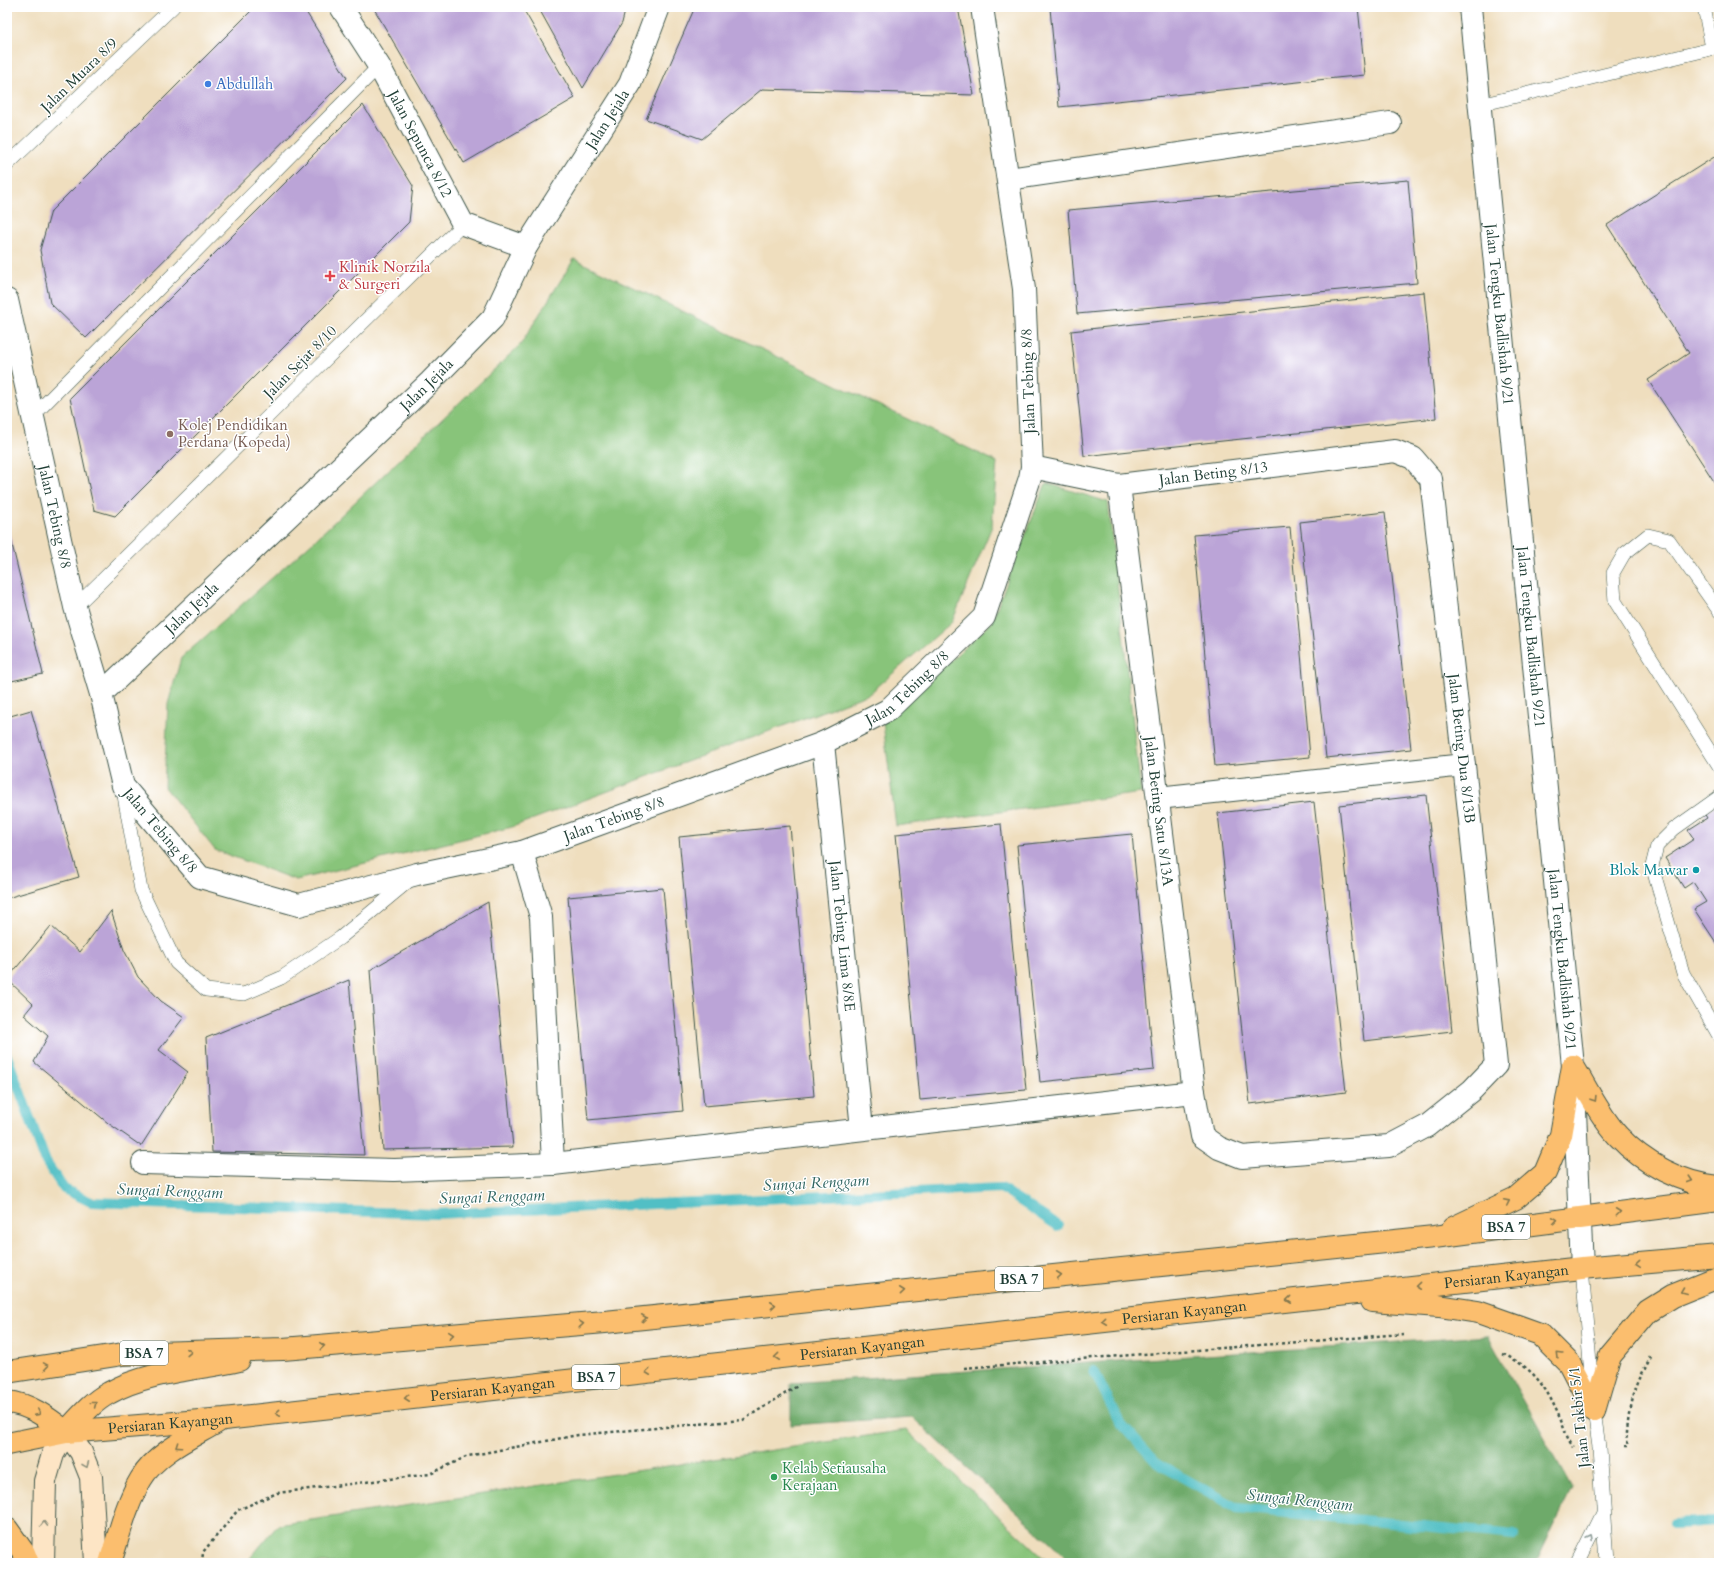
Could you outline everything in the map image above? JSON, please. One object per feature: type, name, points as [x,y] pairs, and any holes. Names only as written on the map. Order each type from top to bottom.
[{"type":"main road","points":[[1573,1066],[1617,1135],[1651,1165],[1681,1177],[1710,1186],[1719,1187]]},
{"type":"main road","points":[[1434,1237],[1516,1198],[1545,1173],[1561,1135],[1573,1066]]},
{"type":"main road","name":"BSA 7","points":[[7,1372],[123,1354],[283,1349],[605,1322],[1434,1237],[1719,1200]]},
{"type":"main road","name":"Persiaran Kayangan","points":[[7,1444],[66,1432],[224,1419],[1582,1268],[1719,1256]]},
{"type":"main road","points":[[1594,1411],[1610,1356],[1648,1310],[1672,1296],[1719,1277]]},
{"type":"main road","points":[[1322,1297],[1439,1306],[1478,1312],[1540,1334],[1569,1363],[1594,1411]]},
{"type":"main road","name":"BSA 7","points":[[66,1432],[86,1411],[108,1393],[141,1378],[206,1368],[283,1349]]},
{"type":"main road","points":[[7,1402],[18,1403],[44,1415],[66,1432],[81,1452],[91,1477],[96,1563]]},
{"type":"main road","points":[[110,1563],[125,1514],[142,1478],[161,1457],[224,1419]]},
{"type":"main road","points":[[43,1563],[45,1481],[53,1454],[66,1432]]},
{"type":"main road","points":[[7,1529],[24,1553],[28,1563]]},
{"type":"street","name":"Jalan Sepunca 8/12","points":[[341,7],[379,66],[463,224]]},
{"type":"street","name":"Jalan Jejala","points":[[101,694],[425,388],[493,318],[526,247],[630,84],[659,7]]},
{"type":"street","name":"Jalan Tebing 8/8","points":[[7,300],[75,607],[101,694],[123,786],[200,877],[299,905],[417,874],[522,852],[823,743],[888,710],[984,617],[1030,478],[1032,467],[1024,289],[982,7]]},
{"type":"street","name":"Jalan Tengku Badlishah 9/21","points":[[1470,7],[1573,1066],[1582,1268]]},
{"type":"street","points":[[1008,178],[1390,123]]},
{"type":"street","points":[[463,224],[526,247]]},
{"type":"street","name":"Jalan Beting 8/13","points":[[1032,467],[1119,485],[1395,451]]},
{"type":"street","name":"Jalan Beting Dua 8/13B","points":[[1202,1136],[1219,1148],[1242,1157],[1389,1146],[1428,1126],[1472,1090],[1496,1065],[1464,764],[1431,479],[1413,458],[1395,451]]},
{"type":"street","name":"Jalan Beting Satu 8/13A","points":[[1119,485],[1194,1092],[1202,1136]]},
{"type":"street","name":"Jalan Tebing Lima 8/8E","points":[[823,743],[862,1129]]},
{"type":"street","points":[[1158,798],[1464,764]]},
{"type":"street","points":[[522,852],[541,917],[553,1164]]},
{"type":"street","points":[[143,1163],[394,1170],[553,1164],[1194,1092]]},
{"type":"lane","name":"Jalan Muara 8/9","points":[[7,165],[173,7]]},
{"type":"lane","points":[[1480,105],[1715,47],[1704,7]]},
{"type":"lane","points":[[32,417],[379,66]]},
{"type":"lane","name":"Jalan Sejat 8/10","points":[[75,607],[463,224]]},
{"type":"lane","points":[[1719,610],[1669,540],[1648,535],[1624,554],[1613,574],[1615,601],[1719,766]]},
{"type":"lane","points":[[123,786],[141,890],[176,963],[206,990],[244,994],[281,978],[340,938],[417,874]]},
{"type":"lane","points":[[1719,797],[1674,829],[1658,846],[1652,866],[1683,972],[1719,1036]]},
{"type":"lane","name":"Jalan Takbir 5/1","points":[[1582,1268],[1594,1411],[1599,1447],[1607,1563]]},
{"type":"lane","points":[[1578,1563],[1604,1511]]},
{"type":"path","points":[[957,1369],[1409,1334]]},
{"type":"path","points":[[1500,1352],[1512,1358],[1538,1377],[1557,1411],[1572,1448],[1626,1447],[1628,1410],[1636,1382],[1653,1351]]},
{"type":"path","points":[[202,1563],[203,1552],[238,1510],[277,1493],[430,1474],[468,1456],[578,1435],[743,1420],[800,1384]]},
{"type":"green space","points":[[574,259],[997,462],[992,526],[952,622],[869,694],[512,827],[296,880],[215,850],[164,786],[168,704],[181,658],[314,541],[521,344]]},
{"type":"green space","points":[[1046,483],[1108,502],[1141,793],[896,826],[883,723],[991,623]]},
{"type":"green space","points":[[1488,1336],[1572,1488],[1536,1563],[1072,1563],[912,1417],[791,1425],[791,1383]]},
{"type":"green space","name":"Kelab Setiausaha Kerajaan","points":[[906,1430],[1049,1563],[246,1563],[278,1525]]},
{"type":"building","points":[[255,7],[303,7],[347,78],[86,338],[50,303],[40,250],[51,211]]},
{"type":"building","points":[[373,7],[522,7],[575,98],[464,163]]},
{"type":"building","points":[[538,7],[626,7],[622,23],[583,88]]},
{"type":"building","points":[[695,7],[958,7],[974,95],[762,89],[702,139],[646,119]]},
{"type":"building","points":[[1358,7],[1365,75],[1059,107],[1050,8]]},
{"type":"building","points":[[363,105],[413,186],[409,222],[115,516],[94,510],[70,398]]},
{"type":"building","points":[[1719,154],[1719,489],[1648,380],[1689,353],[1607,225]]},
{"type":"building","points":[[1408,180],[1417,283],[1077,314],[1068,210]]},
{"type":"building","points":[[1424,292],[1436,418],[1084,456],[1071,331]]},
{"type":"building","points":[[1385,512],[1411,749],[1326,758],[1300,522]]},
{"type":"building","points":[[7,523],[43,674],[7,682]]},
{"type":"building","points":[[1290,527],[1310,757],[1215,766],[1194,535]]},
{"type":"building","points":[[31,710],[79,877],[7,898],[7,717]]},
{"type":"building","points":[[1426,795],[1452,1031],[1364,1041],[1339,805]]},
{"type":"building","points":[[1314,802],[1346,1092],[1250,1104],[1218,813]]},
{"type":"building","name":"Blok Mawar","points":[[1719,803],[1719,947],[1694,909],[1706,902],[1693,882],[1684,888],[1665,858],[1694,839],[1688,830],[1707,818],[1704,813]]},
{"type":"building","points":[[1001,824],[1026,1090],[920,1100],[896,834]]},
{"type":"building","points":[[790,826],[814,1096],[704,1106],[679,837]]},
{"type":"building","points":[[1132,834],[1154,1070],[1040,1082],[1017,845]]},
{"type":"building","points":[[663,888],[683,1111],[588,1120],[568,897]]},
{"type":"building","points":[[488,902],[513,1147],[383,1150],[370,970]]},
{"type":"building","points":[[111,911],[124,950],[138,977],[161,1001],[184,1017],[159,1050],[188,1072],[141,1146],[108,1123],[34,1062],[48,1036],[24,1015],[33,1004],[7,979],[51,926],[80,952]]},
{"type":"building","points":[[349,980],[364,1155],[212,1152],[206,1038]]},
{"type":"waterway","name":"Sungai Renggam","points":[[7,1056],[46,1162],[64,1189],[91,1202],[436,1214],[1001,1188],[1058,1226]]},
{"type":"waterway","name":"Sungai Renggam","points":[[1094,1371],[1119,1421],[1157,1463],[1237,1508],[1515,1535]]},
{"type":"waterway","name":"Sungai Renggam","points":[[1673,1523],[1719,1521]]},
{"type":"place","name":"Abdullah","points":[[208,84]]},
{"type":"place","name":"Klinik Norzila & Surgeri","points":[[330,276]]},
{"type":"place","name":"Kolej Pendidikan Perdana (Kopeda)","points":[[170,434]]},
{"type":"place","name":"Blok Mawar","points":[[1696,870]]},
{"type":"place","name":"Kelab Setiausaha Kerajaan","points":[[774,1477]]}]
